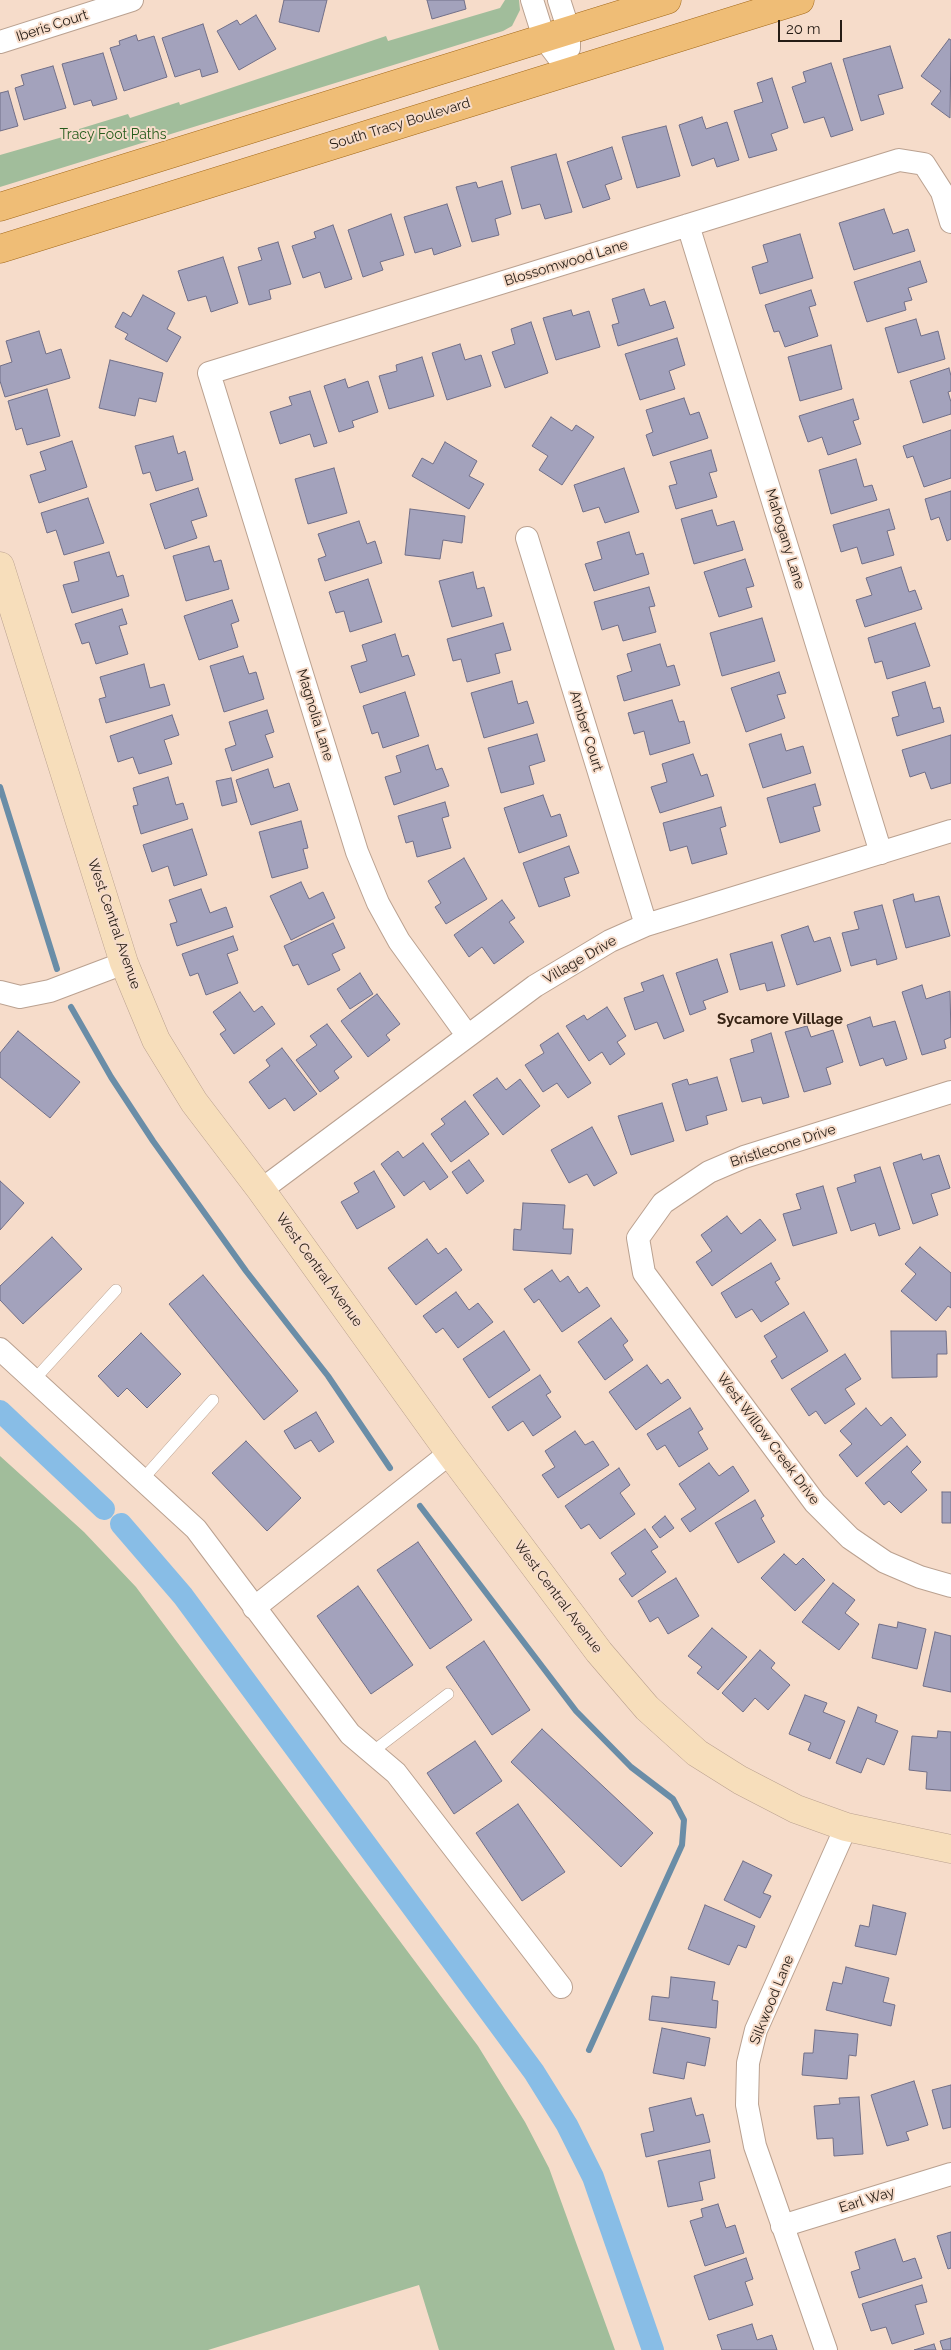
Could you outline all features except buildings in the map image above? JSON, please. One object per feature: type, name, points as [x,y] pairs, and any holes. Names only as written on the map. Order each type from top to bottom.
[{"type":"main road","points":[[0,207],[667,0]]},
{"type":"main road","name":"South Tracy Boulevard","points":[[0,248],[800,0]]},
{"type":"street","name":"Iberis Court","points":[[0,42],[132,0]]},
{"type":"street","points":[[532,0],[556,34],[569,71]]},
{"type":"street","points":[[556,34],[559,0]]},
{"type":"street","name":"Blossomwood Lane","points":[[209,374],[899,160],[924,164],[942,192],[951,222]]},
{"type":"street","name":"Mahogany Lane","points":[[688,225],[881,853]]},
{"type":"street","name":"Magnolia Lane","points":[[209,374],[357,852],[378,904],[399,941],[467,1035]]},
{"type":"street","name":"Amber Court","points":[[527,538],[646,925]]},
{"type":"street","name":"West Central Avenue","points":[[0,566],[124,963],[156,1040],[194,1102],[261,1190],[450,1452],[599,1652],[647,1708],[697,1752],[740,1780],[796,1810],[846,1827],[951,1849]]},
{"type":"street","name":"Village Drive","points":[[261,1190],[467,1035],[559,971],[610,941],[646,925],[951,831]]},
{"type":"street","points":[[0,992],[20,997],[50,991],[124,963]]},
{"type":"street","name":"Bristlecone Drive","points":[[638,1238],[663,1203],[709,1172],[744,1157],[951,1092]]},
{"type":"street","name":"West Willow Creek Drive","points":[[638,1238],[644,1273],[815,1503],[850,1538],[885,1562],[920,1577],[951,1586]]},
{"type":"street","points":[[0,1349],[196,1529],[350,1734],[396,1773],[561,1988]]},
{"type":"street","points":[[254,1608],[450,1452]]},
{"type":"street","name":"Silkwood Lane","points":[[826,2350],[755,2146],[747,2105],[748,2063],[756,2030],[846,1827]]},
{"type":"street","name":"Earl Way","points":[[782,2226],[951,2174]]},
{"type":"lane","points":[[34,1380],[116,1290]]},
{"type":"lane","points":[[142,1480],[213,1400]]},
{"type":"lane","points":[[372,1752],[448,1694]]},
{"type":"green space","name":"Tracy Foot Paths","points":[[505,0],[519,0],[520,10],[512,26],[503,31],[0,187],[0,155],[80,132],[79,129],[128,114],[130,118],[179,102],[180,105],[386,36],[388,41],[500,8]]},
{"type":"green space","points":[[0,1456],[84,1532],[136,1587],[478,2046],[525,2122],[549,2168],[615,2350],[439,2350],[419,2285],[208,2350],[0,2350]]},
{"type":"waterway","points":[[0,787],[57,969]]},
{"type":"waterway","points":[[71,1007],[111,1077],[153,1141],[246,1271],[328,1376],[390,1468]]},
{"type":"waterway","points":[[0,1411],[104,1509]]},
{"type":"waterway","points":[[420,1506],[576,1711],[631,1767],[673,1799],[684,1820],[682,1845],[589,2050]]},
{"type":"waterway","points":[[121,1524],[183,1596],[534,2072],[567,2125],[593,2177],[653,2350]]},
{"type":"district","name":"Sycamore Village","points":[[780,1019]]}]
